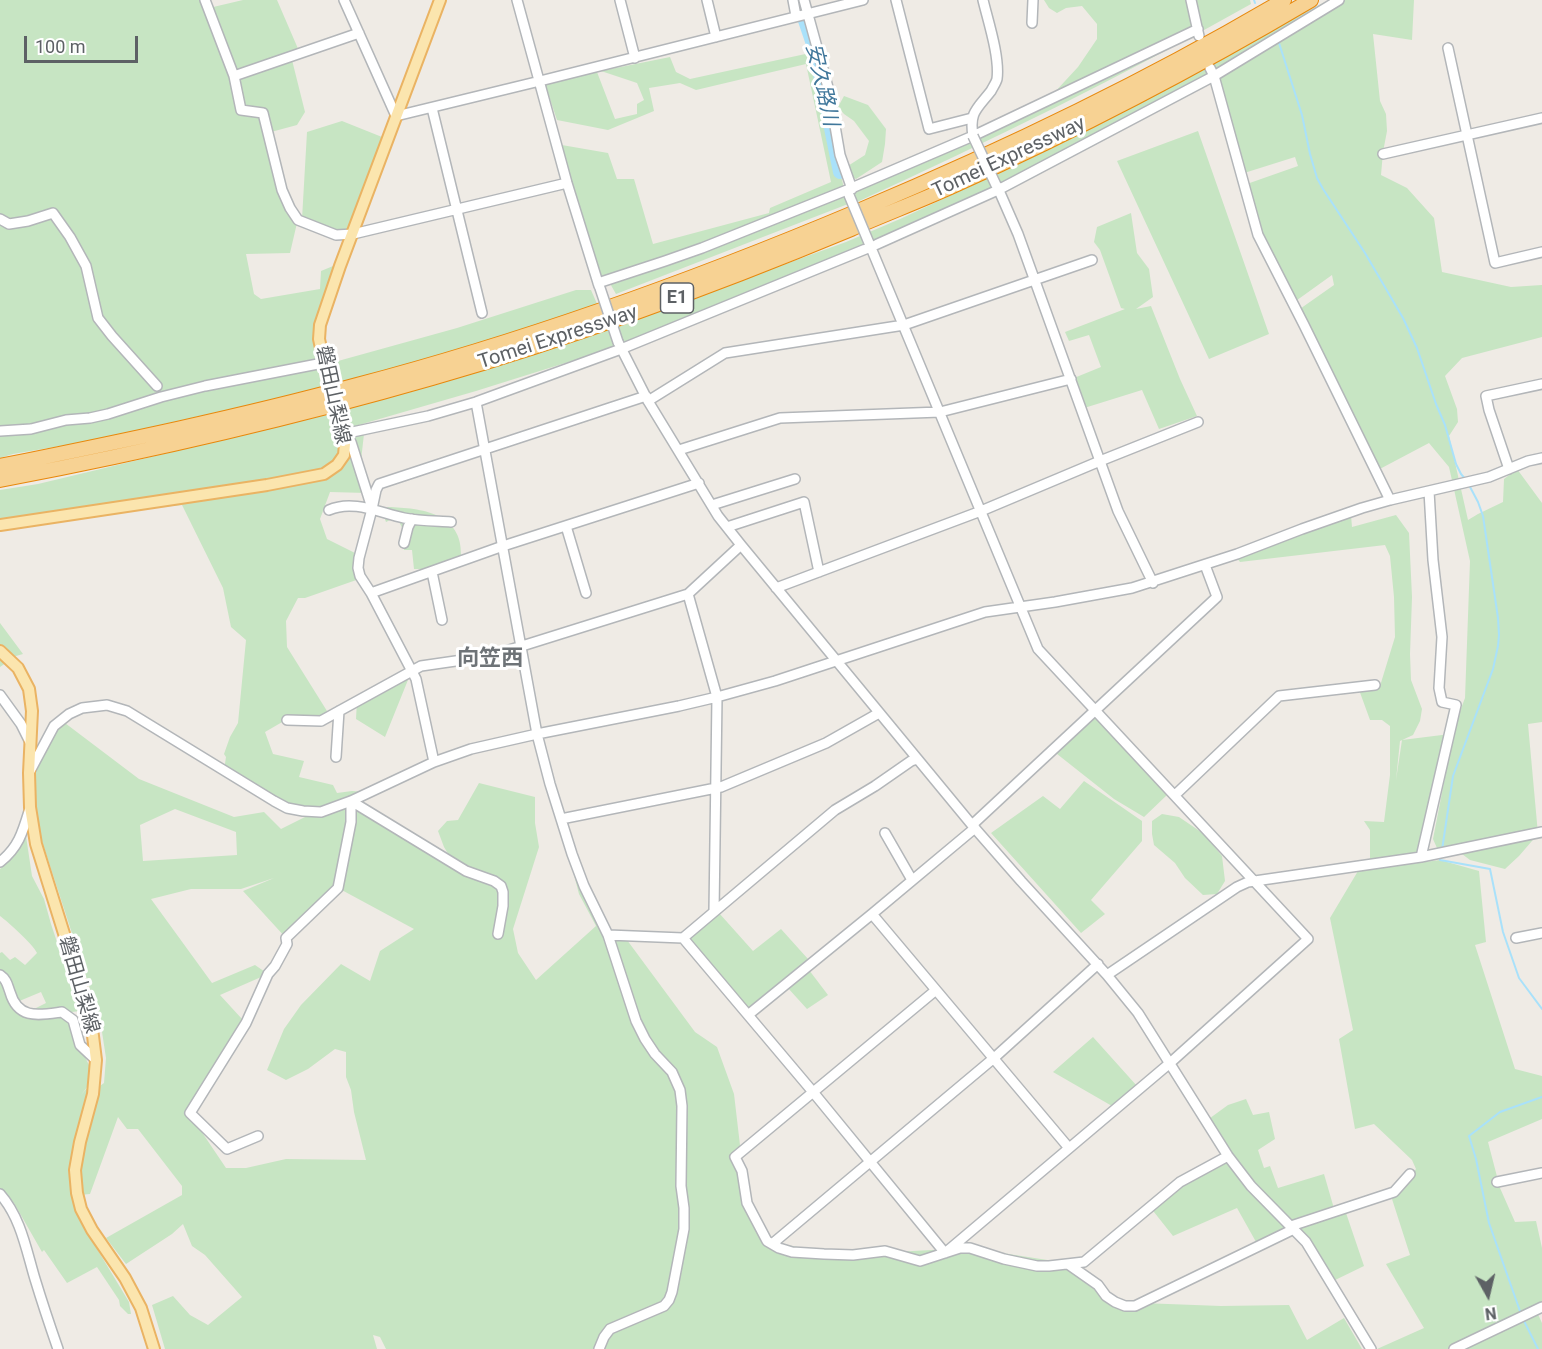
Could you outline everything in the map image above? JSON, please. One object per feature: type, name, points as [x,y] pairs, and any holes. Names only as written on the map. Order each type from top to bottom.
[{"type":"highway","name":"Tomei Expressway","points":[[0,466],[238,415],[357,385],[553,327],[668,287],[781,244],[957,169],[1129,85],[1284,0]]},
{"type":"highway","name":"Tomei Expressway","points":[[0,480],[242,429],[361,398],[557,339],[672,300],[786,256],[1006,162],[1136,97],[1311,0]]},
{"type":"main road","name":"磐田山梨線","points":[[0,525],[267,485],[324,474],[337,465],[344,455],[344,437],[323,363],[319,339],[320,327],[340,266],[440,0]]},
{"type":"main road","name":"磐田山梨線","points":[[0,651],[18,668],[29,689],[32,711],[30,807],[36,844],[91,1020],[96,1060],[93,1094],[75,1170],[77,1193],[81,1209],[92,1230],[125,1278],[141,1308],[154,1349]]},
{"type":"street","points":[[205,0],[234,76],[241,110],[263,113],[282,190],[298,220],[336,235],[353,234],[567,183]]},
{"type":"street","points":[[344,0],[396,116],[863,0]]},
{"type":"street","points":[[517,0],[567,183],[619,345],[647,398],[712,505],[741,545],[973,826],[1098,964],[1138,1013],[1228,1156],[1251,1186],[1314,1253],[1371,1349]]},
{"type":"street","points":[[620,0],[634,58]]},
{"type":"street","points":[[707,0],[716,37]]},
{"type":"street","points":[[793,0],[796,16]]},
{"type":"street","points":[[804,0],[826,82],[849,191],[1038,649],[1308,939],[1170,1063],[945,1253]]},
{"type":"street","points":[[896,0],[929,129],[972,118]]},
{"type":"street","points":[[983,0],[995,52],[997,81],[973,114],[971,124],[973,136],[1018,234],[1118,511],[1153,583]]},
{"type":"street","points":[[1032,23],[1033,0]]},
{"type":"street","points":[[599,286],[849,191],[1199,32],[1191,0]]},
{"type":"street","points":[[344,437],[476,402],[870,245],[997,188],[1212,72],[1339,0]]},
{"type":"street","points":[[234,76],[359,33]]},
{"type":"street","points":[[1448,48],[1495,263],[1542,252]]},
{"type":"street","points":[[1212,72],[1258,235],[1390,500]]},
{"type":"street","points":[[432,108],[482,313]]},
{"type":"street","points":[[1383,154],[1542,118]]},
{"type":"street","points":[[0,219],[9,224],[53,213],[86,266],[98,318],[157,386]]},
{"type":"street","points":[[434,762],[416,679],[360,576],[358,568],[376,490],[380,483],[647,398],[725,353],[904,325],[1092,260]]},
{"type":"street","points":[[0,431],[31,429],[66,420],[99,416],[194,389],[323,363]]},
{"type":"street","points":[[679,450],[780,417],[940,412],[1071,379]]},
{"type":"street","points":[[1509,469],[1486,396],[1542,384]]},
{"type":"street","points":[[476,402],[537,734],[561,819],[584,886],[608,935],[636,1021],[650,1046],[672,1072],[680,1090],[684,1229],[669,1300],[664,1306],[610,1329],[599,1349]]},
{"type":"street","points":[[776,588],[981,511],[1198,422]]},
{"type":"street","points":[[344,437],[351,442],[372,509]]},
{"type":"street","points":[[29,773],[54,726],[69,714],[82,708],[107,705],[128,711],[287,807],[321,812],[351,801],[434,762],[471,749],[717,697],[775,681],[976,614],[1055,602],[1153,583],[1390,500],[1489,477],[1528,461],[1542,458]]},
{"type":"street","points":[[712,505],[795,479]]},
{"type":"street","points":[[371,593],[503,546],[699,483]]},
{"type":"street","points":[[1421,857],[1456,705],[1442,702],[1439,688],[1442,637],[1433,560],[1429,491]]},
{"type":"street","points":[[727,527],[804,502],[819,572]]},
{"type":"street","points":[[329,510],[349,506],[412,519],[451,522]]},
{"type":"street","points":[[404,543],[412,519]]},
{"type":"street","points":[[566,526],[586,593]]},
{"type":"street","points":[[287,720],[321,721],[421,666],[490,656],[688,594],[741,545]]},
{"type":"street","points":[[748,1015],[872,914],[973,826],[1217,597],[1205,565]]},
{"type":"street","points":[[432,572],[442,620]]},
{"type":"street","points":[[688,594],[717,697],[714,912]]},
{"type":"street","points":[[1175,795],[1279,696],[1376,685]]},
{"type":"street","points":[[0,695],[30,741]]},
{"type":"street","points":[[336,757],[339,711]]},
{"type":"street","points":[[561,819],[715,788],[826,743],[879,713]]},
{"type":"street","points":[[608,935],[683,938],[835,810],[917,759]]},
{"type":"street","points":[[351,801],[466,871],[494,881],[501,886],[503,906],[498,934]]},
{"type":"street","points":[[258,1136],[227,1149],[190,1113],[246,1023],[268,974],[287,944],[286,939],[338,888],[351,822],[351,801]]},
{"type":"street","points":[[0,862],[9,855],[21,837],[30,807]]},
{"type":"street","points":[[1107,975],[1237,887],[1248,882],[1421,857],[1542,832]]},
{"type":"street","points":[[885,833],[912,880]]},
{"type":"street","points":[[872,914],[1069,1148]]},
{"type":"street","points":[[1516,938],[1542,933]]},
{"type":"street","points":[[683,938],[945,1253]]},
{"type":"street","points":[[772,1244],[994,1058],[1098,964]]},
{"type":"street","points":[[0,975],[8,983],[14,1003],[21,1010],[30,1015],[62,1012],[73,1020],[80,1045],[96,1060]]},
{"type":"street","points":[[936,990],[735,1157],[742,1171],[747,1203],[767,1241],[778,1248],[792,1252],[853,1255],[885,1251],[920,1261],[960,1248],[970,1248],[1004,1259],[1037,1266],[1084,1262],[1180,1182],[1228,1156]]},
{"type":"street","points":[[1497,1182],[1542,1173]]},
{"type":"street","points":[[1068,1264],[1098,1285],[1106,1296],[1115,1302],[1125,1306],[1135,1306],[1292,1228],[1394,1192],[1410,1174]]},
{"type":"street","points":[[0,1194],[10,1206],[24,1237],[58,1349]]},
{"type":"street","points":[[0,1212],[10,1206]]},
{"type":"street","points":[[1454,1349],[1542,1307]]},
{"type":"green space","points":[[0,0],[205,0],[209,8],[243,0],[277,0],[299,51],[291,56],[305,112],[297,125],[271,132],[263,113],[279,177],[297,223],[290,253],[246,254],[254,294],[261,299],[320,289],[321,271],[338,264],[320,325],[320,366],[457,328],[576,290],[591,290],[598,306],[368,378],[90,441],[0,458]]},
{"type":"green space","points":[[1044,0],[1250,0],[1251,4],[1056,107],[857,202],[852,192],[1053,94],[1078,67],[1097,39],[1097,24],[1082,6],[1066,8],[1057,13],[1049,8]]},
{"type":"green space","points":[[1330,0],[1243,58],[1339,0],[1414,0],[1412,40],[1373,34],[1380,101],[1386,114],[1387,131],[1381,175],[1407,188],[1434,218],[1442,272],[1511,287],[1542,285],[1542,337],[1462,358],[1445,376],[1457,409],[1458,422],[1449,436],[1468,520],[1503,502],[1504,479],[1517,469],[1542,503],[1542,722],[1528,724],[1538,834],[1505,869],[1437,848],[1433,839],[1447,767],[1446,753],[1421,857],[1370,864],[1370,830],[1364,821],[1384,822],[1390,775],[1390,726],[1382,720],[1370,720],[1358,687],[1380,686],[1395,637],[1390,556],[1385,545],[1240,562],[1237,558],[1351,515],[1352,527],[1396,515],[1409,533],[1412,597],[1411,680],[1422,709],[1420,721],[1413,735],[1402,740],[1450,734],[1448,743],[1465,698],[1470,561],[1449,467],[1429,443],[1376,471],[1297,311],[1334,285],[1332,275],[1293,303],[1258,235],[1244,185],[1298,166],[1295,157],[1241,174],[1214,76],[1087,143],[879,239],[613,348],[338,431],[364,434],[360,469],[367,493],[330,492],[320,519],[327,539],[357,554],[362,578],[305,598],[298,598],[286,621],[287,647],[327,711],[317,721],[284,721],[265,732],[273,754],[304,761],[299,777],[333,785],[337,793],[365,792],[351,801],[453,862],[438,831],[447,821],[458,820],[479,783],[535,797],[535,823],[539,847],[513,929],[518,953],[536,980],[596,926],[579,894],[573,871],[581,876],[607,933],[627,940],[695,1032],[717,1047],[734,1094],[745,1188],[768,1241],[836,1255],[970,1248],[1073,1264],[1115,1302],[1221,1306],[1289,1305],[1307,1340],[1344,1318],[1362,1349],[386,1349],[380,1337],[373,1335],[377,1349],[165,1349],[152,1305],[173,1296],[190,1315],[208,1325],[242,1297],[205,1255],[192,1246],[183,1224],[172,1234],[126,1264],[106,1238],[182,1195],[182,1186],[138,1129],[127,1129],[118,1117],[90,1194],[79,1195],[79,1219],[129,1302],[131,1314],[120,1306],[119,1300],[97,1267],[67,1283],[44,1250],[42,1252],[14,1203],[0,1189],[0,953],[2,952],[10,960],[15,957],[25,965],[37,953],[26,939],[0,916],[0,869],[12,858],[26,836],[32,876],[44,899],[80,1011],[63,1013],[95,1077],[81,1095],[94,1080],[94,1090],[104,1083],[106,1058],[97,1010],[38,829],[35,826],[31,769],[61,720],[139,779],[234,817],[264,812],[281,829],[324,810],[291,808],[224,770],[226,757],[224,754],[238,723],[246,640],[231,627],[223,588],[182,505],[0,524],[0,490],[38,484],[330,414],[631,320],[846,242],[1031,158],[1193,75]],"holes":[[[1402,740],[1396,780],[1400,741]],[[175,809],[236,832],[237,855],[143,861],[140,825]],[[274,878],[243,891],[286,938],[338,888],[414,929],[380,951],[370,981],[341,964],[301,1005],[284,1029],[267,1070],[286,1080],[308,1069],[335,1049],[346,1052],[346,1077],[351,1090],[366,1160],[286,1159],[246,1168],[226,1168],[190,1112],[223,1058],[242,1019],[220,995],[268,974],[255,965],[212,983],[151,899],[191,889],[241,889]],[[41,992],[46,1003],[32,1010],[21,1010],[17,1002]]]},
{"type":"green space","points":[[810,53],[840,171],[865,155],[869,141],[854,121],[838,107],[844,96],[868,105],[886,129],[882,162],[856,179],[840,172],[848,204],[616,294],[608,280],[596,278],[556,144],[608,153],[617,179],[634,179],[653,244],[769,213],[770,208],[831,182],[806,64],[696,90],[680,83],[649,88],[654,111],[608,130],[557,120],[545,84],[597,72],[615,119],[637,114],[637,104],[644,100],[637,83],[601,71],[670,57],[676,72],[690,79]]},
{"type":"green space","points":[[342,121],[382,137],[349,232],[335,234],[302,219],[307,132]]},
{"type":"green space","points":[[1198,131],[1269,334],[1209,359],[1117,161]]},
{"type":"green space","points":[[1131,213],[1137,253],[1149,269],[1153,297],[1136,309],[1151,306],[1197,416],[1159,429],[1142,390],[1081,409],[1074,378],[1101,367],[1089,335],[1069,341],[1065,332],[1125,309],[1121,308],[1100,250],[1094,242],[1097,227]]},
{"type":"green space","points":[[388,507],[426,512],[447,522],[455,530],[460,542],[461,556],[451,565],[414,569],[412,550],[404,550],[403,529],[399,521],[396,517],[386,522],[382,511]]},
{"type":"green space","points":[[0,623],[23,654],[0,667]]},
{"type":"green space","points":[[412,670],[385,737],[356,719],[357,701]]},
{"type":"green space","points":[[1095,718],[1167,795],[1144,817],[1114,799],[1052,750]]},
{"type":"green space","points":[[1084,781],[1142,821],[1142,841],[1091,900],[1105,914],[1081,933],[991,833],[1043,796],[1060,809]]},
{"type":"green space","points":[[1162,814],[1179,817],[1204,834],[1222,856],[1225,881],[1217,894],[1203,895],[1185,878],[1175,863],[1154,845],[1152,821]]},
{"type":"green space","points":[[1440,860],[1479,871],[1486,942],[1475,945],[1515,1069],[1542,1076],[1542,1119],[1488,1142],[1500,1188],[1515,1222],[1536,1221],[1542,1248],[1542,1303],[1450,1349],[1377,1349],[1424,1328],[1386,1264],[1410,1255],[1392,1199],[1416,1169],[1412,1160],[1374,1124],[1355,1129],[1339,1039],[1353,1030],[1330,918],[1358,871]]},
{"type":"green space","points":[[719,913],[753,951],[781,929],[808,959],[748,1009],[687,938]]},
{"type":"green space","points":[[809,970],[828,995],[807,1009],[787,987]]},
{"type":"green space","points":[[1093,1037],[1137,1086],[1112,1106],[1053,1072]]},
{"type":"green space","points":[[1246,1099],[1253,1115],[1269,1112],[1275,1139],[1258,1150],[1264,1168],[1270,1166],[1278,1188],[1324,1174],[1335,1212],[1291,1226],[1260,1249],[1237,1208],[1173,1236],[1150,1207],[1180,1182],[1226,1158],[1206,1121],[1228,1105]]},
{"type":"green space","points":[[1345,1210],[1364,1266],[1331,1282],[1294,1229]]},
{"type":"green space","points":[[1536,1310],[1542,1323],[1542,1349],[1454,1349]]},
{"type":"waterway","name":"安久路川","points":[[798,0],[815,50],[840,172]]},
{"type":"waterway","points":[[1279,43],[1302,115],[1317,178],[1403,318],[1417,348],[1445,425],[1456,464],[1466,480]]},
{"type":"waterway","points":[[1442,850],[1453,776],[1493,669],[1499,635],[1483,516],[1469,485]]},
{"type":"waterway","points":[[1440,856],[1440,860],[1490,869],[1503,932],[1519,978],[1542,1009]]},
{"type":"waterway","points":[[1521,1314],[1489,1223],[1469,1136],[1500,1112],[1542,1097]]},
{"type":"waterway","points":[[1523,1319],[1538,1349]]},
{"type":"district","name":"向笠西","points":[[490,659]]}]
